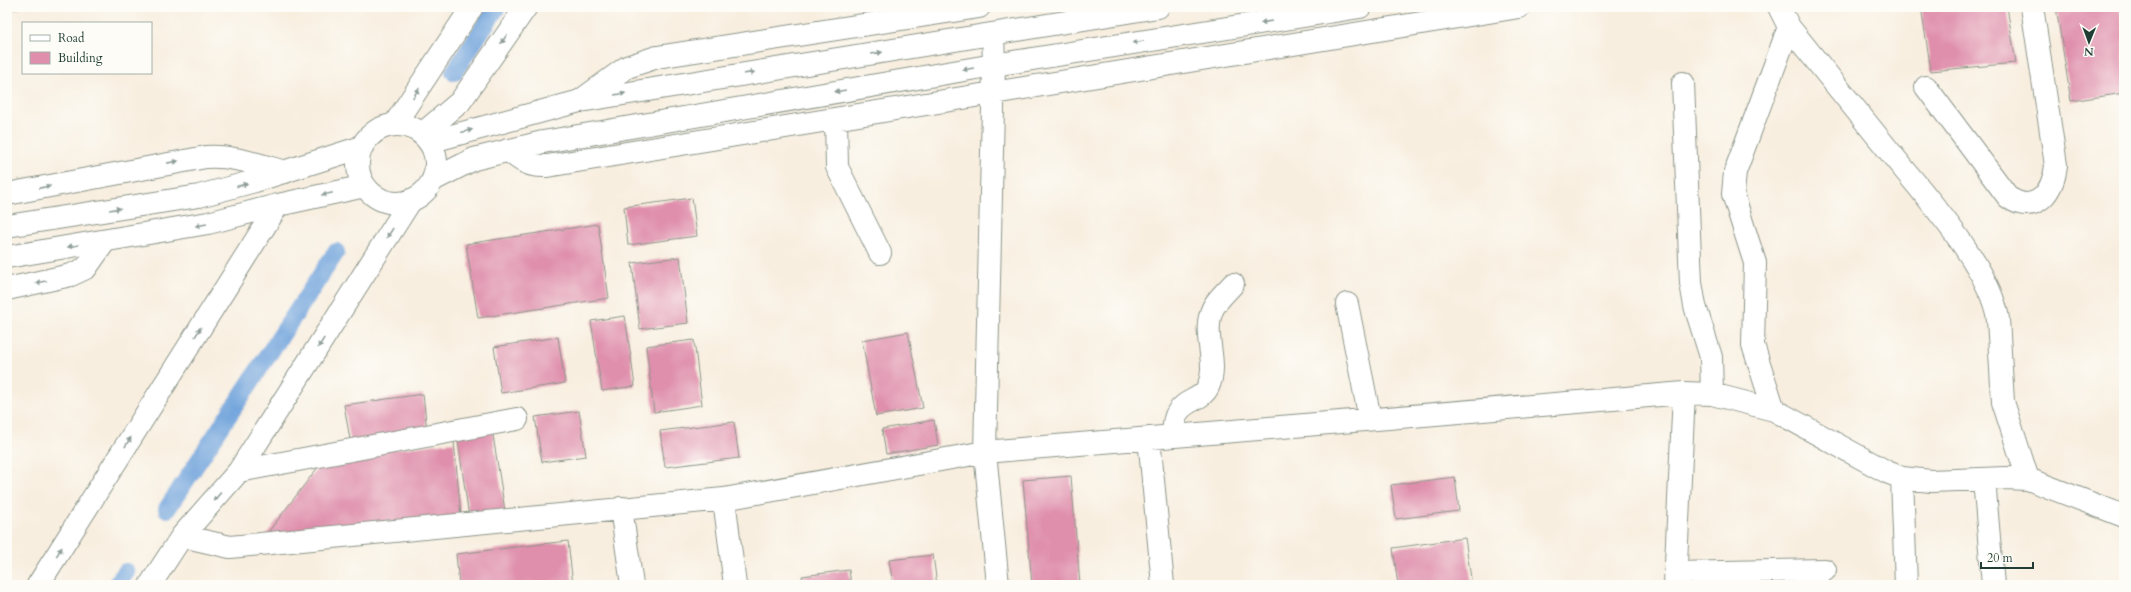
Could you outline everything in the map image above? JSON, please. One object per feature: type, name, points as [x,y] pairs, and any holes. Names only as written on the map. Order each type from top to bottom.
[{"type":"street","points":[[394,125],[472,7]]},
{"type":"street","points":[[426,138],[460,102],[526,7]]},
{"type":"street","points":[[580,101],[627,66],[657,57],[979,7]]},
{"type":"street","points":[[426,138],[580,101],[1158,7]]},
{"type":"street","points":[[160,580],[182,536],[239,471],[411,200],[427,188],[433,180],[474,159],[543,142],[994,65],[1360,7]]},
{"type":"street","points":[[508,150],[519,160],[528,164],[547,166],[1519,7]]},
{"type":"street","points":[[1779,7],[1789,27],[1931,204],[1985,279],[1997,308],[2003,402],[2028,479]]},
{"type":"street","points":[[1926,87],[2008,197],[2017,204],[2026,205],[2034,203],[2043,197],[2052,186],[2056,165],[2032,7]]},
{"type":"street","points":[[1774,410],[1753,345],[1755,263],[1735,202],[1733,184],[1735,172],[1789,27]]},
{"type":"street","points":[[993,34],[994,93],[985,452],[998,585]]},
{"type":"street","points":[[1683,83],[1691,283],[1695,306],[1711,357],[1712,394]]},
{"type":"street","points":[[836,119],[837,167],[880,253]]},
{"type":"street","points":[[411,200],[401,202],[386,200],[372,194],[365,186],[358,167],[362,147],[375,132],[394,125],[414,129],[426,138],[436,160],[433,180]]},
{"type":"street","points":[[7,226],[199,196],[284,172],[362,147]]},
{"type":"street","points":[[7,194],[206,157],[222,156],[284,172]]},
{"type":"street","points":[[7,257],[208,224],[278,205],[365,186]]},
{"type":"street","points":[[38,585],[278,205]]},
{"type":"street","points":[[7,289],[71,276],[86,268],[106,241]]},
{"type":"street","points":[[1173,436],[1174,421],[1178,412],[1203,394],[1208,387],[1211,379],[1212,368],[1210,318],[1215,304],[1233,284]]},
{"type":"street","points":[[1347,304],[1370,419]]},
{"type":"street","points":[[182,536],[230,547],[724,499],[985,452],[1684,392],[1712,394],[1774,410],[1886,472],[1902,478],[1932,481],[2005,478],[2028,479],[2124,516]]},
{"type":"street","points":[[1684,392],[1675,579],[1825,570]]},
{"type":"street","points":[[239,471],[517,419]]},
{"type":"street","points":[[1149,438],[1163,585]]},
{"type":"street","points":[[1902,478],[1906,585]]},
{"type":"street","points":[[1984,479],[1993,585]]},
{"type":"street","points":[[724,499],[735,585]]},
{"type":"street","points":[[621,508],[632,585]]},
{"type":"building","points":[[7,7],[21,7],[21,8],[7,10]]},
{"type":"building","points":[[1921,7],[2007,7],[2016,63],[1931,71]]},
{"type":"building","points":[[2056,7],[2120,7],[2124,35],[2124,93],[2071,101]]},
{"type":"building","points":[[692,198],[697,236],[628,245],[624,207]]},
{"type":"building","points":[[598,224],[609,298],[478,318],[466,244]]},
{"type":"building","points":[[680,257],[688,323],[640,329],[632,263]]},
{"type":"building","points":[[625,316],[635,386],[602,391],[591,321]]},
{"type":"building","points":[[908,332],[923,408],[876,416],[862,340]]},
{"type":"building","points":[[558,337],[565,383],[501,393],[494,347]]},
{"type":"building","points":[[694,340],[702,405],[654,412],[646,346]]},
{"type":"building","points":[[423,394],[427,431],[351,445],[344,405]]},
{"type":"building","points":[[579,411],[586,456],[542,462],[535,417]]},
{"type":"building","points":[[934,420],[938,445],[886,454],[882,429]]},
{"type":"building","points":[[734,422],[739,458],[665,467],[660,431]]},
{"type":"building","points":[[492,429],[505,511],[469,517],[457,434]]},
{"type":"building","points":[[454,442],[461,516],[266,535],[325,458]]},
{"type":"building","points":[[1071,476],[1080,585],[1032,585],[1023,480]]},
{"type":"building","points":[[1455,477],[1459,511],[1396,519],[1391,485]]},
{"type":"building","points":[[1465,538],[1472,585],[1398,585],[1393,548]]},
{"type":"building","points":[[568,541],[573,585],[459,585],[456,554]]},
{"type":"building","points":[[933,555],[937,585],[893,585],[889,560]]},
{"type":"building","points":[[849,570],[851,585],[804,585],[802,576]]},
{"type":"waterway","points":[[454,72],[497,7]]},
{"type":"waterway","points":[[167,509],[336,252]]},
{"type":"waterway","points":[[116,585],[126,572]]}]
